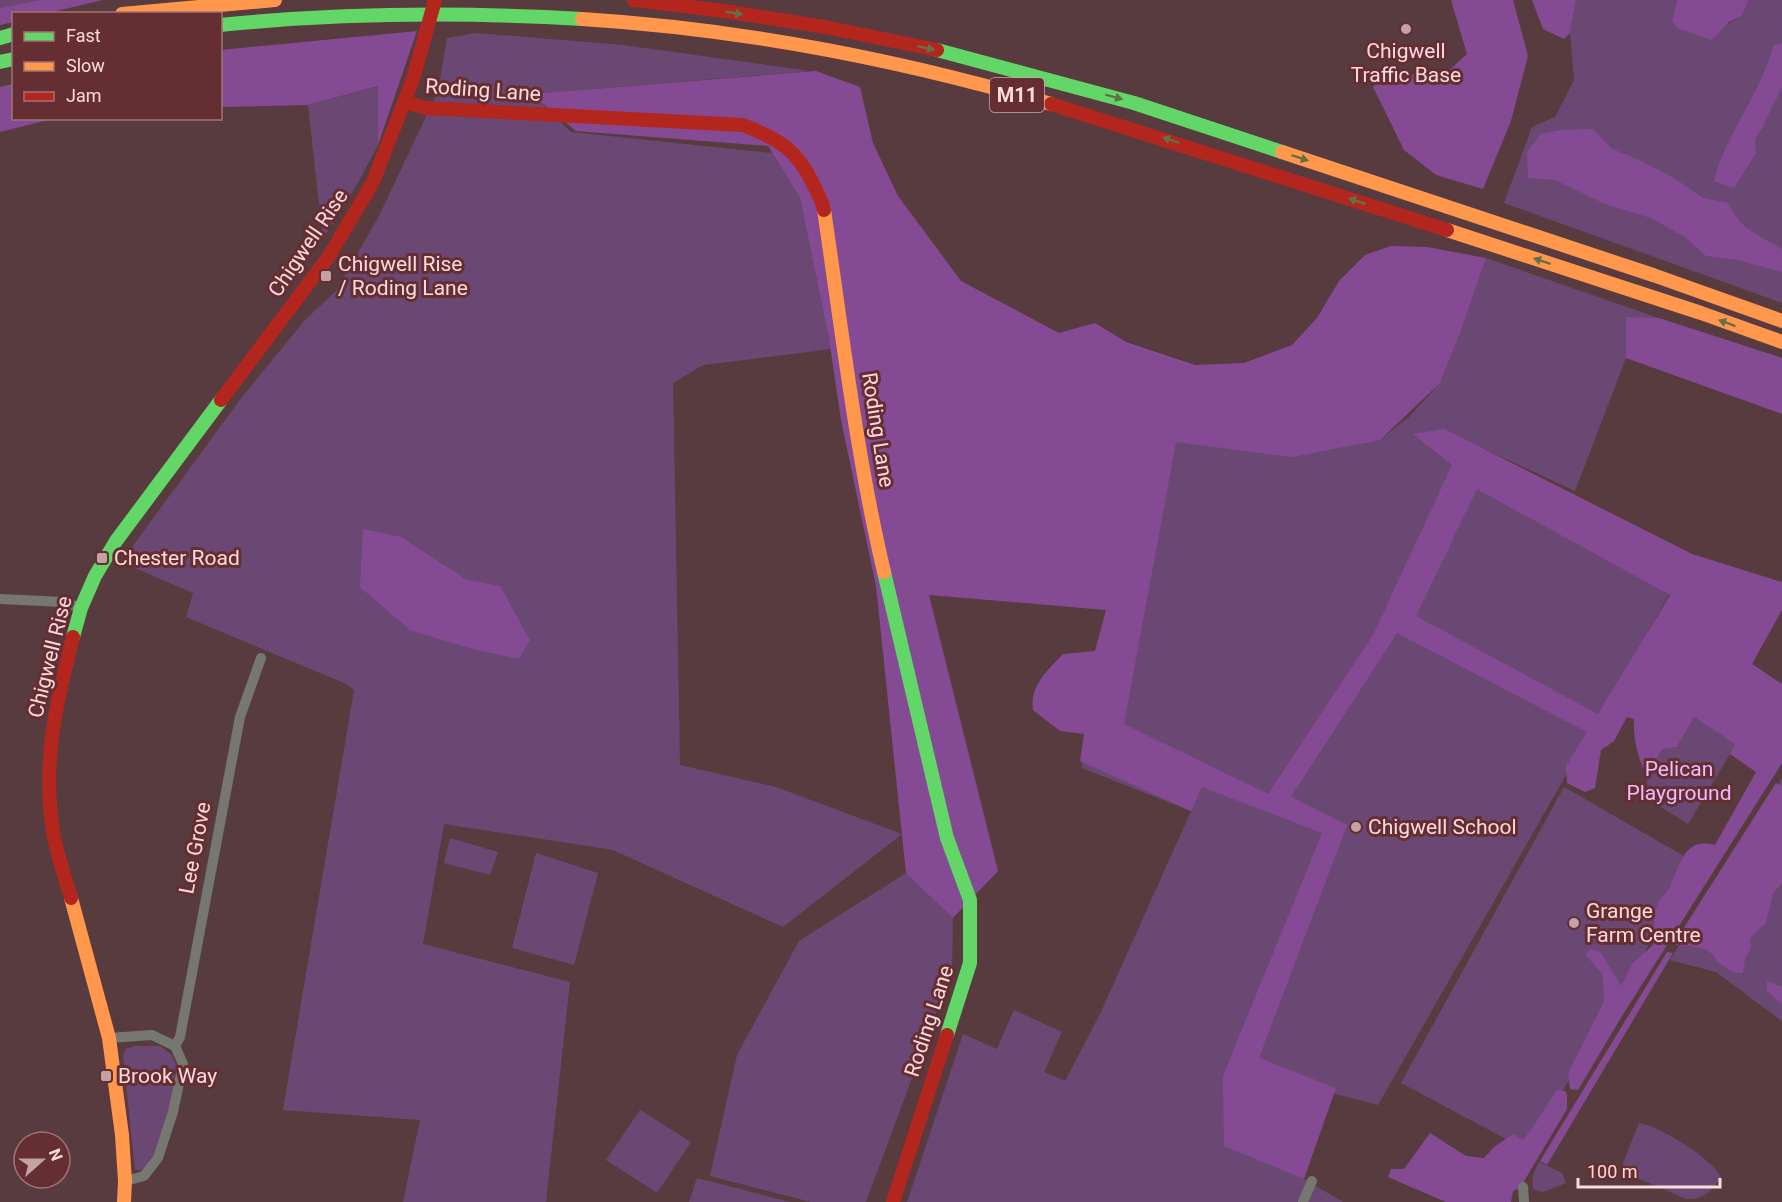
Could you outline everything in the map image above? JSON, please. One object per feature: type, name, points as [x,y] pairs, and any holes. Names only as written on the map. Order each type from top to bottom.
[{"type":"main road","points":[[144,12],[275,0]]},
{"type":"main road","name":"Roding Lane","points":[[435,0],[405,102],[412,106],[497,113],[743,125],[770,135],[793,149],[810,174],[823,205],[855,421],[873,524],[947,838],[970,900],[970,963],[893,1202]]},
{"type":"main road","name":"M11","points":[[634,0],[825,27],[932,50],[1134,103],[1653,275],[1782,321]]},
{"type":"main road","name":"M11","points":[[222,25],[295,19],[495,15],[598,20],[727,33],[824,49],[926,70],[1128,126],[1689,309],[1782,342]]},
{"type":"main road","name":"Chigwell Rise","points":[[124,1202],[122,1135],[109,1038],[53,832],[48,764],[56,703],[81,608],[95,576],[116,541],[329,256],[373,182],[405,102]]},
{"type":"street","points":[[0,599],[64,602],[81,608]]},
{"type":"street","name":"Lee Grove","points":[[125,1181],[144,1176],[158,1158],[172,1112],[183,1064],[176,1046],[180,1036],[240,717],[261,658]]},
{"type":"street","points":[[109,1038],[152,1035],[176,1046]]},
{"type":"street","points":[[1303,1202],[1312,1181]]},
{"type":"street","points":[[1523,1188],[1524,1202]]},
{"type":"green space","points":[[0,0],[39,0],[0,8]]},
{"type":"green space","points":[[1576,0],[1677,0],[1672,20],[1692,26],[1712,40],[1723,27],[1741,16],[1749,0],[1782,0],[1782,303],[1504,203],[1532,127],[1555,117],[1574,80],[1570,33]]},
{"type":"green space","points":[[476,33],[623,45],[810,71],[532,94],[571,132],[772,153],[800,198],[831,349],[703,365],[673,383],[680,765],[776,787],[902,834],[783,927],[613,850],[444,824],[423,944],[570,982],[546,1202],[403,1202],[420,1120],[283,1110],[354,690],[344,683],[186,617],[193,593],[121,562],[242,397],[305,320],[336,291],[379,216],[438,91],[447,38]]},
{"type":"green space","points":[[379,86],[378,145],[323,239],[308,105]]},
{"type":"green space","name":"Chigwell School","points":[[1486,258],[1659,318],[1626,317],[1626,358],[1575,491],[1478,446],[1692,554],[1378,1105],[1332,1093],[1304,1179],[1343,1202],[907,1202],[963,1034],[997,1049],[1014,1010],[1062,1032],[1044,1072],[1065,1081],[1101,1012],[1191,811],[1082,768],[1084,734],[1173,436],[1380,440],[1410,416],[1440,383],[1460,334]]},
{"type":"green space","name":"Pelican Playground","points":[[1694,717],[1736,744],[1688,824],[1648,799],[1647,777],[1662,749],[1677,747]]},
{"type":"green space","points":[[1782,778],[1782,1021],[1716,972],[1670,960]]},
{"type":"green space","name":"Grange Farm Centre","points":[[1564,787],[1687,860],[1630,985],[1525,1149],[1401,1083]]},
{"type":"green space","points":[[450,838],[498,852],[490,875],[444,863]]},
{"type":"green space","points":[[536,853],[598,873],[574,965],[512,948]]},
{"type":"green space","points":[[906,873],[953,913],[952,970],[866,1202],[811,1202],[710,1176],[737,1055],[799,941]]},
{"type":"green space","points":[[135,1046],[160,1046],[171,1054],[176,1065],[170,1109],[155,1155],[143,1170],[135,1170],[123,1055],[126,1049]]},
{"type":"green space","points":[[640,1110],[691,1142],[657,1193],[606,1160]]},
{"type":"green space","points":[[1639,1123],[1672,1137],[1707,1161],[1721,1177],[1714,1187],[1702,1196],[1686,1199],[1626,1173],[1623,1163]]},
{"type":"green space","points":[[1539,1162],[1562,1173],[1566,1183],[1543,1192],[1534,1190],[1534,1172]]},
{"type":"green space","points":[[697,1178],[790,1202],[689,1202]]},
{"type":"shaded area","points":[[39,0],[103,0],[52,12],[12,12],[12,22],[0,25],[0,8]]},
{"type":"shaded area","points":[[1451,0],[1513,0],[1528,56],[1511,121],[1483,189],[1436,175],[1404,150],[1373,87],[1384,77],[1447,72],[1467,54]]},
{"type":"shaded area","points":[[1532,0],[1576,0],[1570,33],[1564,39],[1543,29]]},
{"type":"shaded area","points":[[1677,0],[1749,0],[1741,16],[1729,22],[1712,40],[1677,28],[1672,20]]},
{"type":"shaded area","points":[[417,31],[378,145],[378,86],[308,105],[222,107],[222,50]]},
{"type":"shaded area","points":[[1782,43],[1782,87],[1755,139],[1756,153],[1734,188],[1714,181],[1719,163],[1768,64],[1773,46]]},
{"type":"shaded area","points":[[816,71],[860,87],[873,143],[898,196],[961,281],[1059,333],[1095,323],[1126,342],[1195,365],[1244,363],[1292,345],[1317,318],[1339,281],[1365,255],[1391,246],[1427,247],[1486,258],[1460,334],[1440,383],[1380,440],[1292,457],[1176,442],[1124,724],[1268,794],[1373,635],[1452,465],[1413,434],[1444,429],[1692,554],[1782,582],[1782,610],[1752,664],[1782,684],[1782,763],[1622,1016],[1578,1090],[1570,1089],[1568,1073],[1604,1002],[1603,975],[1585,954],[1591,949],[1601,953],[1621,986],[1633,963],[1653,945],[1656,907],[1670,887],[1680,862],[1696,845],[1715,845],[1756,772],[1730,754],[1735,744],[1694,717],[1677,747],[1662,749],[1647,777],[1637,749],[1634,719],[1627,717],[1614,741],[1601,750],[1595,788],[1585,792],[1567,783],[1566,766],[1587,732],[1397,633],[1291,797],[1347,825],[1259,1058],[1336,1088],[1304,1179],[1224,1146],[1223,1076],[1322,833],[1202,787],[1191,811],[1080,761],[1084,734],[1060,731],[1033,710],[1034,693],[1041,679],[1063,654],[1095,651],[1106,610],[929,595],[998,871],[953,918],[906,873],[876,586],[841,420],[829,339],[800,198],[768,146],[576,131],[531,94]],"holes":[[[1477,489],[1670,595],[1598,714],[1416,616]]]},
{"type":"shaded area","points":[[12,84],[12,120],[48,120],[0,132],[0,87]]},
{"type":"shaded area","points":[[1593,129],[1612,149],[1671,176],[1703,198],[1728,203],[1744,226],[1782,249],[1782,272],[1738,260],[1706,256],[1685,237],[1651,218],[1605,204],[1555,180],[1528,178],[1527,152],[1541,134],[1560,130]]},
{"type":"shaded area","points":[[1626,317],[1659,318],[1782,358],[1782,414],[1626,358]]},
{"type":"shaded area","points":[[363,529],[401,537],[467,580],[500,586],[530,640],[519,659],[469,648],[410,630],[360,587]]},
{"type":"shaded area","points":[[1776,783],[1782,786],[1782,883],[1773,893],[1766,923],[1750,939],[1751,948],[1745,959],[1743,973],[1735,973],[1717,962],[1710,952],[1704,949],[1673,945]]},
{"type":"shaded area","points":[[1667,952],[1673,953],[1547,1165],[1540,1161]]},
{"type":"shaded area","points":[[1767,981],[1782,987],[1782,1004],[1767,990]]},
{"type":"shaded area","points":[[1557,1090],[1565,1091],[1567,1109],[1520,1188],[1513,1191],[1511,1202],[1446,1202],[1388,1177],[1391,1169],[1404,1169],[1430,1133],[1466,1156],[1484,1158],[1494,1147],[1513,1134],[1523,1140]]},
{"type":"traffic: fast","points":[[222,25],[310,18],[401,15],[492,15],[582,19]]},
{"type":"traffic: fast","points":[[0,38],[12,35]]},
{"type":"traffic: fast","points":[[937,50],[1134,103],[1282,152]]},
{"type":"traffic: fast","points":[[0,62],[12,59]]},
{"type":"traffic: fast","points":[[73,637],[81,608],[95,576],[116,541],[221,400]]},
{"type":"traffic: fast","points":[[884,572],[947,838],[970,900],[970,963],[947,1035]]},
{"type":"traffic: slow","points":[[144,12],[275,0]]},
{"type":"traffic: slow","points":[[582,19],[701,30],[819,48],[936,73],[1051,104]]},
{"type":"traffic: slow","points":[[1282,152],[1653,275],[1782,321]]},
{"type":"traffic: slow","points":[[824,210],[857,437],[884,572]]},
{"type":"traffic: slow","points":[[1447,230],[1701,313],[1782,342]]},
{"type":"traffic: slow","points":[[71,898],[109,1038],[122,1135],[124,1202]]},
{"type":"traffic: jam","points":[[413,79],[435,0]]},
{"type":"traffic: jam","points":[[634,0],[825,27],[937,50]]},
{"type":"traffic: jam","points":[[221,400],[329,256],[373,182],[413,79]]},
{"type":"traffic: jam","points":[[405,102],[425,108],[743,125],[766,135],[793,154],[807,172],[824,210]]},
{"type":"traffic: jam","points":[[1051,104],[1447,230]]},
{"type":"traffic: jam","points":[[71,898],[54,839],[49,781],[52,733],[73,637]]},
{"type":"traffic: jam","points":[[893,1202],[947,1035]]},
{"type":"place","name":"Chigwell Traffic Base","points":[[1406,29]]},
{"type":"place","name":"Chigwell Rise / Roding Lane","points":[[326,276]]},
{"type":"place","name":"Chester Road","points":[[102,558]]},
{"type":"place","name":"Chigwell School","points":[[1356,827]]},
{"type":"place","name":"Grange Farm Centre","points":[[1574,923]]},
{"type":"place","name":"Brook Way","points":[[106,1076]]}]
